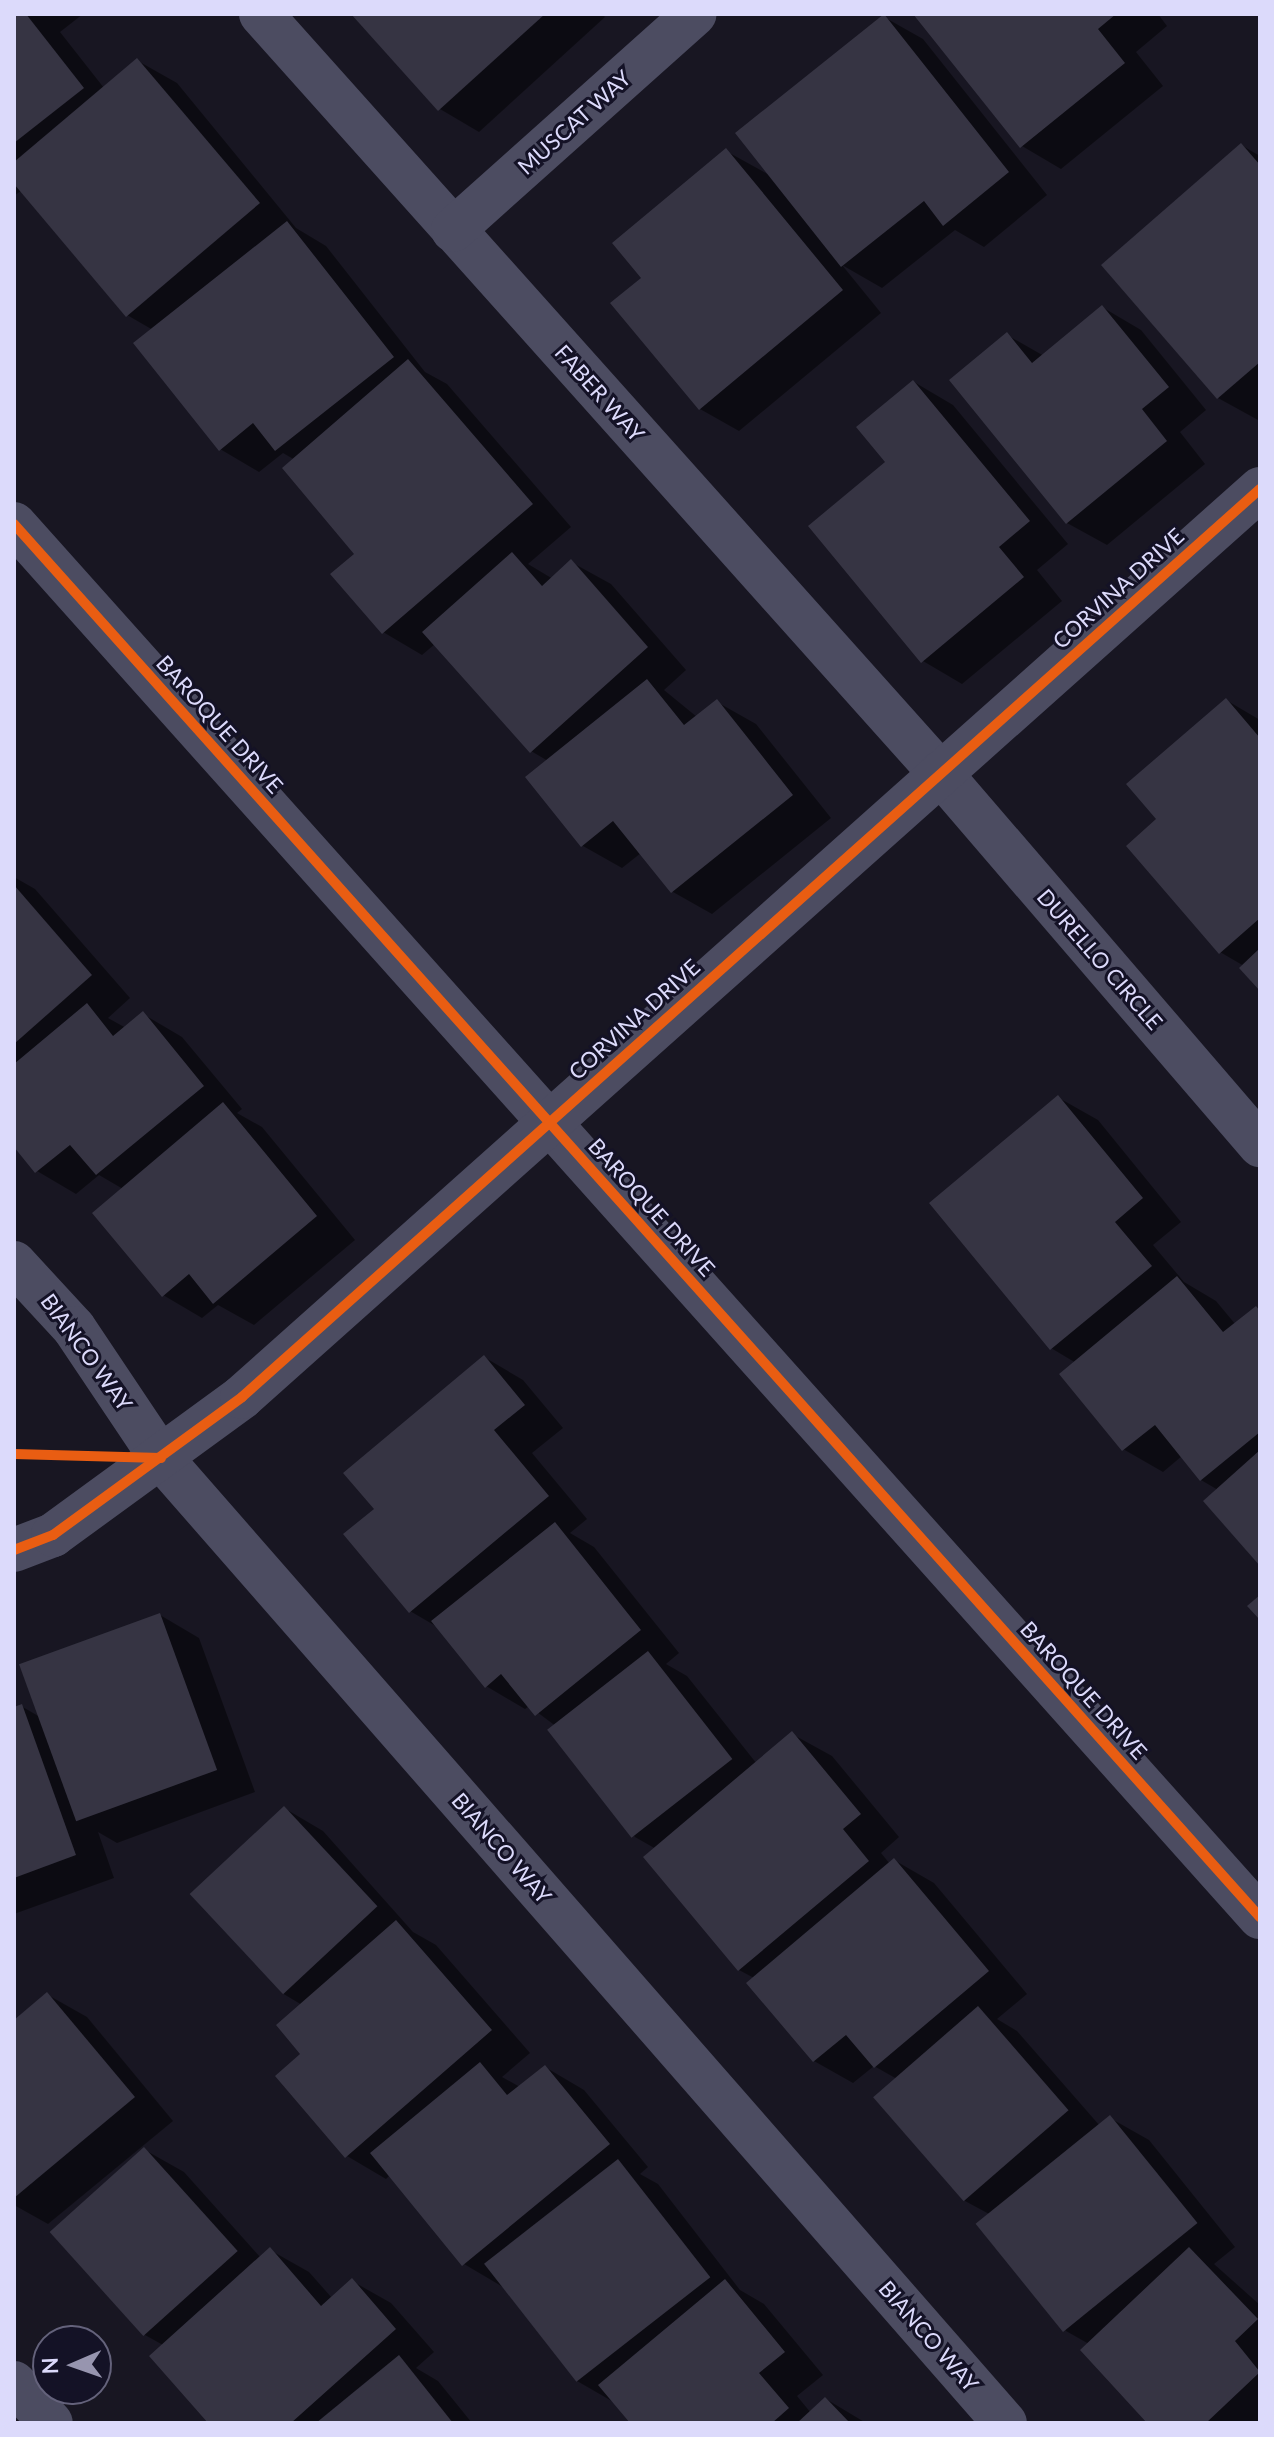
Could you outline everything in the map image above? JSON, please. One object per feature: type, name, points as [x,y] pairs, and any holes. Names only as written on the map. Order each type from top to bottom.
[{"type":"street","name":"FABER WAY","points":[[261,14],[940,773]]},
{"type":"street","name":"MUSCAT WAY","points":[[453,230],[695,14]]},
{"type":"street","name":"CORVINA DRIVE","points":[[14,1550],[53,1535],[242,1397],[1260,489]]},
{"type":"street","name":"BAROQUE DRIVE","points":[[14,524],[1260,1917]]},
{"type":"street","name":"DURELLO CIRCLE","points":[[940,773],[1260,1145]]},
{"type":"street","name":"BIANCO WAY","points":[[14,1263],[74,1328],[161,1458],[1005,2423]]},
{"type":"street","points":[[14,2383],[51,2423]]},
{"type":"building","points":[[14,14],[26,14],[84,88],[14,143]]},
{"type":"building","points":[[351,14],[545,14],[438,111]]},
{"type":"building","points":[[884,14],[1009,172],[943,226],[924,201],[841,267],[735,133]]},
{"type":"building","points":[[913,14],[1116,14],[1098,29],[1125,63],[1020,148]]},
{"type":"building","points":[[137,58],[260,203],[126,317],[14,184],[14,162]]},
{"type":"building","points":[[1241,143],[1260,165],[1260,362],[1217,399],[1101,265]]},
{"type":"building","points":[[726,148],[843,290],[699,410],[610,303],[641,278],[612,243]]},
{"type":"building","points":[[287,221],[394,357],[275,451],[253,423],[219,451],[133,343]]},
{"type":"building","points":[[1102,305],[1169,387],[1142,409],[1167,441],[1066,524],[949,380],[1007,332],[1032,363]]},
{"type":"building","points":[[408,359],[533,504],[382,634],[330,574],[354,554],[282,468]]},
{"type":"building","points":[[913,380],[1030,521],[999,547],[1024,577],[921,663],[808,526],[885,462],[856,427]]},
{"type":"building","points":[[512,552],[542,586],[571,559],[648,647],[530,753],[422,632]]},
{"type":"building","points":[[647,679],[684,725],[717,699],[793,795],[671,893],[613,821],[581,847],[525,777]]},
{"type":"building","points":[[1226,698],[1260,738],[1260,918],[1219,954],[1126,846],[1156,819],[1126,784]]},
{"type":"building","points":[[14,885],[92,975],[14,1044]]},
{"type":"building","points":[[1260,948],[1260,991],[1239,968]]},
{"type":"building","points":[[87,1003],[113,1036],[143,1011],[204,1086],[96,1175],[70,1145],[35,1173],[14,1147],[14,1064]]},
{"type":"building","points":[[1058,1095],[1143,1198],[1115,1222],[1152,1266],[1050,1350],[929,1203]]},
{"type":"building","points":[[223,1102],[317,1216],[213,1304],[189,1274],[162,1297],[92,1213]]},
{"type":"building","points":[[1177,1276],[1223,1332],[1256,1306],[1260,1311],[1260,1432],[1200,1481],[1155,1425],[1122,1451],[1059,1374]]},
{"type":"building","points":[[484,1355],[525,1405],[494,1430],[549,1496],[409,1613],[343,1534],[374,1509],[343,1473]]},
{"type":"building","points":[[1260,1450],[1260,1566],[1203,1501]]},
{"type":"building","points":[[555,1522],[641,1630],[535,1716],[501,1674],[485,1688],[431,1621]]},
{"type":"building","points":[[1260,1595],[1260,1620],[1247,1606]]},
{"type":"building","points":[[160,1613],[217,1770],[76,1821],[19,1664]]},
{"type":"building","points":[[648,1651],[732,1759],[631,1838],[547,1730]]},
{"type":"building","points":[[22,1704],[76,1855],[14,1878],[14,1707]]},
{"type":"building","points":[[792,1731],[861,1814],[843,1829],[869,1861],[738,1971],[643,1857]]},
{"type":"building","points":[[284,1806],[377,1906],[283,1994],[190,1894]]},
{"type":"building","points":[[894,1858],[989,1971],[874,2068],[846,2035],[813,2062],[746,1983]]},
{"type":"building","points":[[396,1920],[492,2030],[345,2158],[275,2076],[300,2054],[276,2025]]},
{"type":"building","points":[[47,1992],[135,2097],[14,2198],[14,2020]]},
{"type":"building","points":[[978,2006],[1069,2110],[964,2201],[873,2097]]},
{"type":"building","points":[[480,2062],[507,2095],[545,2065],[610,2144],[462,2266],[370,2153]]},
{"type":"building","points":[[1110,2115],[1197,2223],[1063,2332],[976,2224]]},
{"type":"building","points":[[144,2147],[238,2251],[143,2336],[50,2232]]},
{"type":"building","points":[[618,2159],[710,2277],[576,2382],[484,2264]]},
{"type":"building","points":[[270,2247],[321,2306],[352,2278],[396,2329],[291,2423],[208,2423],[149,2356]]},
{"type":"building","points":[[1189,2247],[1258,2319],[1235,2341],[1260,2372],[1206,2423],[1147,2423],[1080,2350]]},
{"type":"building","points":[[725,2279],[785,2352],[759,2373],[789,2408],[772,2423],[630,2423],[598,2385]]},
{"type":"building","points":[[399,2355],[453,2423],[316,2423]]},
{"type":"building","points":[[825,2397],[850,2423],[797,2423]]},
{"type":"cycle path","points":[[14,1550],[53,1535],[242,1397],[1260,489]]},
{"type":"cycle path","points":[[14,524],[1260,1917]]},
{"type":"cycle path","points":[[14,1454],[161,1458]]}]
